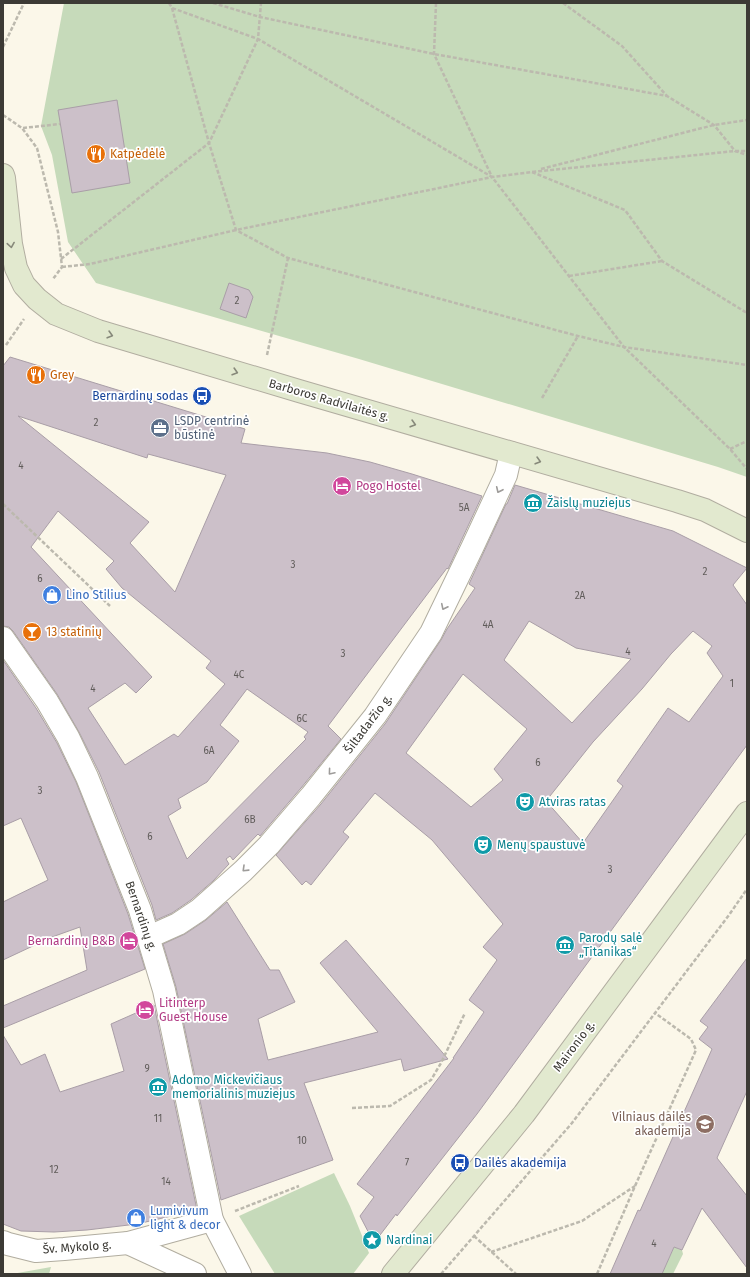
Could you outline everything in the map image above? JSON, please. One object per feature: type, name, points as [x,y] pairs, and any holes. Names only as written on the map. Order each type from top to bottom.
[{"type":"main road","name":"Barboros Radvilaitės g.","points":[[4,177],[11,244],[16,268],[24,285],[37,299],[56,314],[98,331],[678,501],[705,510],[747,531]]},
{"type":"main road","name":"Maironio g.","points":[[393,1274],[524,1114],[747,813]]},
{"type":"street","name":"Šiltadaržio g.","points":[[149,937],[178,924],[199,910],[243,871],[269,845],[376,716],[431,633],[506,475],[511,453]]},
{"type":"street","name":"Bernardinų g.","points":[[3,638],[47,701],[68,736],[87,778],[140,910],[164,990],[212,1220]]},
{"type":"street","name":"Šv. Mykolo g.","points":[[3,1242],[36,1250],[128,1243],[212,1220]]},
{"type":"street","points":[[212,1220],[240,1274]]},
{"type":"street","name":"Šv. Mykolo g.","points":[[128,1243],[195,1274]]},
{"type":"path","points":[[3,47],[24,3]]},
{"type":"path","points":[[169,3],[172,8],[209,143],[236,230],[288,258],[578,336],[624,347],[747,365]]},
{"type":"path","points":[[213,3],[260,17],[434,54],[667,96]]},
{"type":"path","points":[[61,260],[209,143],[258,39],[261,3]]},
{"type":"path","points":[[436,3],[434,54],[492,177],[624,347],[730,449],[747,470]]},
{"type":"path","points":[[563,3],[622,46],[667,96],[714,125],[735,151],[747,155]]},
{"type":"path","points":[[172,8],[258,39],[492,177]]},
{"type":"path","points":[[3,115],[22,128],[37,148],[58,232],[62,267],[90,264],[236,230],[492,177],[735,151],[747,151]]},
{"type":"path","points":[[532,172],[714,125],[747,120]]},
{"type":"path","points":[[22,128],[60,124]]},
{"type":"path","points":[[532,172],[625,210],[662,261],[747,313]]},
{"type":"path","points":[[261,380],[288,258]]},
{"type":"path","points":[[569,276],[662,261]]},
{"type":"path","points":[[542,398],[578,336]]},
{"type":"path","points":[[730,449],[747,441]]},
{"type":"path","points":[[3,504],[110,606]]},
{"type":"path","points":[[441,1274],[572,1123],[747,889]]},
{"type":"path","points":[[352,1108],[390,1106],[431,1080],[441,1063],[465,1013]]},
{"type":"path","points":[[597,1274],[696,1050],[691,1039],[655,1013]]},
{"type":"path","points":[[212,1220],[299,1186]]},
{"type":"path","points":[[491,1252],[582,1221],[635,1186]]},
{"type":"path","points":[[474,1236],[516,1274]]},
{"type":"green space","points":[[64,3],[747,3],[747,477],[359,359],[96,283],[68,242],[52,155],[41,126]]},
{"type":"green space","points":[[334,1173],[350,1206],[369,1253],[353,1274],[275,1274],[239,1216]]},
{"type":"green space","points":[[674,1247],[682,1250],[683,1254],[673,1274],[662,1274]]},
{"type":"green space","points":[[51,1267],[49,1274],[12,1274]]},
{"type":"building","name":"Katpėdėlė","points":[[117,100],[130,183],[72,193],[58,110]]},
{"type":"building","points":[[229,283],[249,290],[253,297],[246,318],[220,309]]},
{"type":"building","points":[[10,357],[245,429],[241,443],[327,453],[370,462],[482,496],[448,569],[447,568],[328,726],[341,739],[260,836],[258,834],[233,860],[230,856],[226,859],[229,864],[213,881],[191,900],[172,913],[156,920],[152,905],[99,772],[79,732],[57,694],[13,631],[9,627],[3,626],[3,366]],"holes":[[[18,416],[147,458],[148,454],[226,475],[175,592],[130,543],[149,522]],[[58,511],[114,561],[106,569],[122,588],[211,661],[206,668],[225,684],[178,737],[174,734],[125,765],[88,708],[125,683],[136,693],[152,677],[31,547]],[[247,689],[308,732],[304,737],[306,739],[187,859],[168,816],[181,808],[178,799],[207,782],[239,741],[220,725]]]},
{"type":"building","points":[[515,485],[673,531],[747,568],[733,585],[747,605],[747,745],[477,1114],[374,1243],[360,1216],[374,1197],[357,1184],[454,1058],[484,1012],[469,1000],[497,960],[483,947],[503,924],[432,840],[375,793],[343,832],[349,837],[311,885],[306,881],[302,885],[276,855],[321,804],[385,724],[441,640],[475,588],[469,584]],"holes":[[[529,621],[576,648],[631,659],[572,723],[504,660]],[[693,631],[712,646],[707,653],[723,676],[689,722],[668,708],[617,781],[623,786],[583,843],[546,801],[593,742],[642,689],[671,654]],[[463,674],[527,729],[494,769],[503,780],[471,807],[406,753]]]},
{"type":"building","points":[[3,660],[36,708],[57,743],[76,782],[128,914],[145,969],[3,1028],[3,1006],[87,970],[80,927],[52,937],[3,960],[3,902],[48,880],[21,818],[3,826]]},
{"type":"building","points":[[227,902],[270,970],[279,970],[295,1002],[258,1019],[268,1060],[378,1032],[320,963],[346,940],[448,1059],[404,1071],[401,1059],[304,1083],[333,1160],[221,1200],[176,987],[163,944],[185,934],[206,920]]},
{"type":"building","name":"Vilniaus dailės akademija","points":[[747,958],[747,1091],[717,1158],[747,1196],[747,1268],[702,1208],[682,1250],[674,1247],[662,1274],[610,1274],[638,1210],[640,1211],[712,1049],[699,1039],[708,1027],[700,1021]]},
{"type":"building","points":[[154,1005],[197,1210],[137,1224],[87,1230],[54,1232],[21,1231],[3,1224],[3,1035],[21,1065],[45,1054],[60,1092],[124,1071],[111,1024]]},
{"type":"place","name":"Katpėdėlė","points":[[96,154]]},
{"type":"place","name":"Grey","points":[[36,375]]},
{"type":"place","name":"Bernardinų sodas","points":[[202,396]]},
{"type":"place","name":"LSDP centrinė būstinė","points":[[160,428]]},
{"type":"place","name":"Pogo Hostel","points":[[342,486]]},
{"type":"place","name":"Žaislų muziejus","points":[[533,503]]},
{"type":"place","name":"Lino Stilius","points":[[52,595]]},
{"type":"place","name":"13 statinių","points":[[32,632]]},
{"type":"place","name":"Atviras ratas","points":[[525,802]]},
{"type":"place","name":"Menų spaustuvė","points":[[483,845]]},
{"type":"place","name":"Bernardinų B&B","points":[[129,941]]},
{"type":"place","name":"Parodų salė „Titanikas“","points":[[565,945]]},
{"type":"place","name":"Litinterp Guest House","points":[[145,1010]]},
{"type":"place","name":"Adomo Mickevičiaus memorialinis muziejus","points":[[158,1087]]},
{"type":"place","name":"Vilniaus dailės akademija","points":[[705,1124]]},
{"type":"place","name":"Dailės akademija","points":[[460,1163]]},
{"type":"place","name":"Lumivivum light & decor","points":[[136,1218]]},
{"type":"place","name":"Nardinai","points":[[372,1240]]}]
